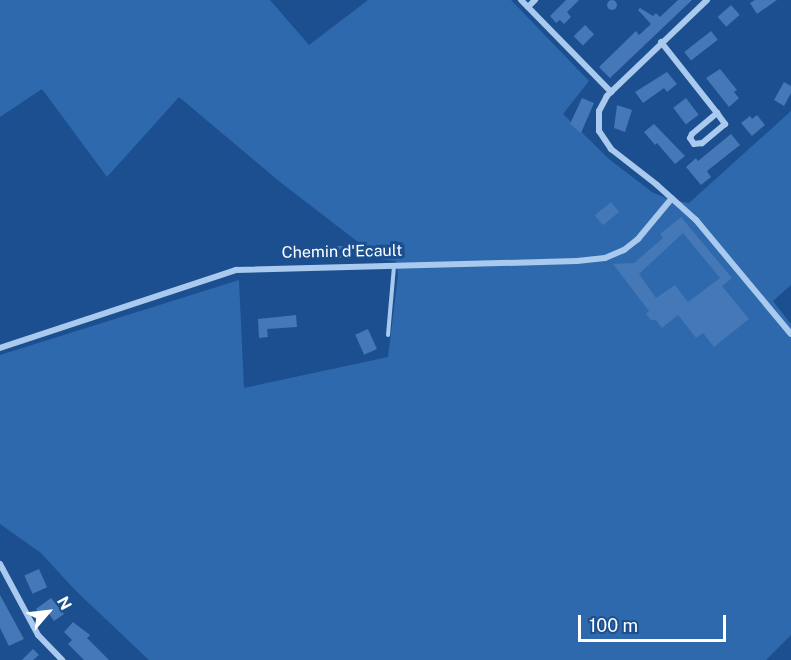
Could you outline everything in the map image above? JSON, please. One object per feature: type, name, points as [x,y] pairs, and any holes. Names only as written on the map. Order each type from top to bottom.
[{"type":"street","points":[[521,0],[611,92]]},
{"type":"street","points":[[528,7],[535,0]]},
{"type":"street","points":[[708,0],[661,42],[611,92],[598,116],[601,136],[615,153],[672,198],[701,226],[791,333]]},
{"type":"street","points":[[661,42],[717,113],[725,124],[702,143],[694,144],[690,138],[692,134],[717,113]]},
{"type":"street","name":"Chemin d'Ecault","points":[[0,348],[236,270],[577,261],[605,258],[624,250],[638,239],[672,198]]},
{"type":"street","points":[[0,564],[38,635],[62,660]]},
{"type":"lane","points":[[388,334],[394,265]]},
{"type":"shaded area","points":[[0,0],[270,0],[309,45],[368,0],[511,0],[589,81],[563,114],[609,159],[652,192],[670,200],[689,203],[791,111],[791,285],[773,301],[791,324],[791,635],[766,660],[149,660],[75,590],[41,553],[0,524],[0,355],[239,280],[244,388],[388,357],[398,275],[396,261],[380,259],[280,182],[179,97],[107,177],[42,89],[0,117]]},
{"type":"building","points":[[566,0],[579,0],[567,12],[571,17],[564,24],[560,20],[556,23],[550,16]]},
{"type":"building","points":[[612,0],[616,1],[616,9],[612,10],[608,9],[607,5],[608,1]]},
{"type":"building","points":[[678,0],[692,0],[610,78],[599,67],[636,31],[639,35],[651,24],[638,10],[640,8],[653,16],[656,13],[660,17]]},
{"type":"building","points":[[755,0],[777,0],[757,14],[750,3]]},
{"type":"building","points":[[731,5],[740,15],[726,27],[718,17]]},
{"type":"building","points":[[585,25],[594,34],[583,46],[574,36]]},
{"type":"building","points":[[711,31],[718,40],[691,61],[684,52]]},
{"type":"building","points":[[720,69],[737,90],[734,92],[739,98],[729,107],[706,78]]},
{"type":"building","points":[[667,72],[677,84],[667,92],[664,88],[643,103],[635,92]]},
{"type":"building","points":[[784,82],[791,86],[791,93],[784,106],[774,100]]},
{"type":"building","points":[[582,98],[594,103],[581,133],[570,124]]},
{"type":"building","points":[[686,98],[699,115],[686,124],[673,108]]},
{"type":"building","points":[[617,105],[632,110],[625,132],[614,128]]},
{"type":"building","points":[[757,115],[765,125],[752,136],[741,123],[750,116],[752,119]]},
{"type":"building","points":[[654,124],[685,156],[675,164],[644,132]]},
{"type":"building","points":[[731,134],[740,145],[707,171],[711,177],[701,185],[686,167],[696,158],[698,161]]},
{"type":"building","points":[[611,202],[619,212],[603,225],[595,215]]},
{"type":"building","points":[[681,217],[732,278],[722,286],[749,319],[714,347],[703,333],[696,338],[678,315],[662,328],[656,320],[651,320],[646,314],[649,311],[613,264],[634,263],[663,238],[660,234]],"holes":[[[683,233],[720,278],[688,302],[675,285],[656,298],[639,274]]]},
{"type":"building","points":[[330,246],[349,246],[349,258],[330,258]]},
{"type":"building","points":[[296,315],[297,327],[267,329],[268,337],[259,338],[258,319]]},
{"type":"building","points":[[368,329],[377,349],[364,355],[355,335]]},
{"type":"building","points":[[39,569],[47,587],[33,594],[24,576]]},
{"type":"building","points":[[0,595],[24,639],[9,646],[0,628]]},
{"type":"building","points":[[51,598],[64,614],[54,621],[47,611],[41,616],[36,609]]},
{"type":"building","points":[[73,622],[90,635],[87,638],[109,660],[84,660],[68,644],[72,640],[64,632]]},
{"type":"building","points":[[33,649],[39,655],[33,660],[22,660]]}]
